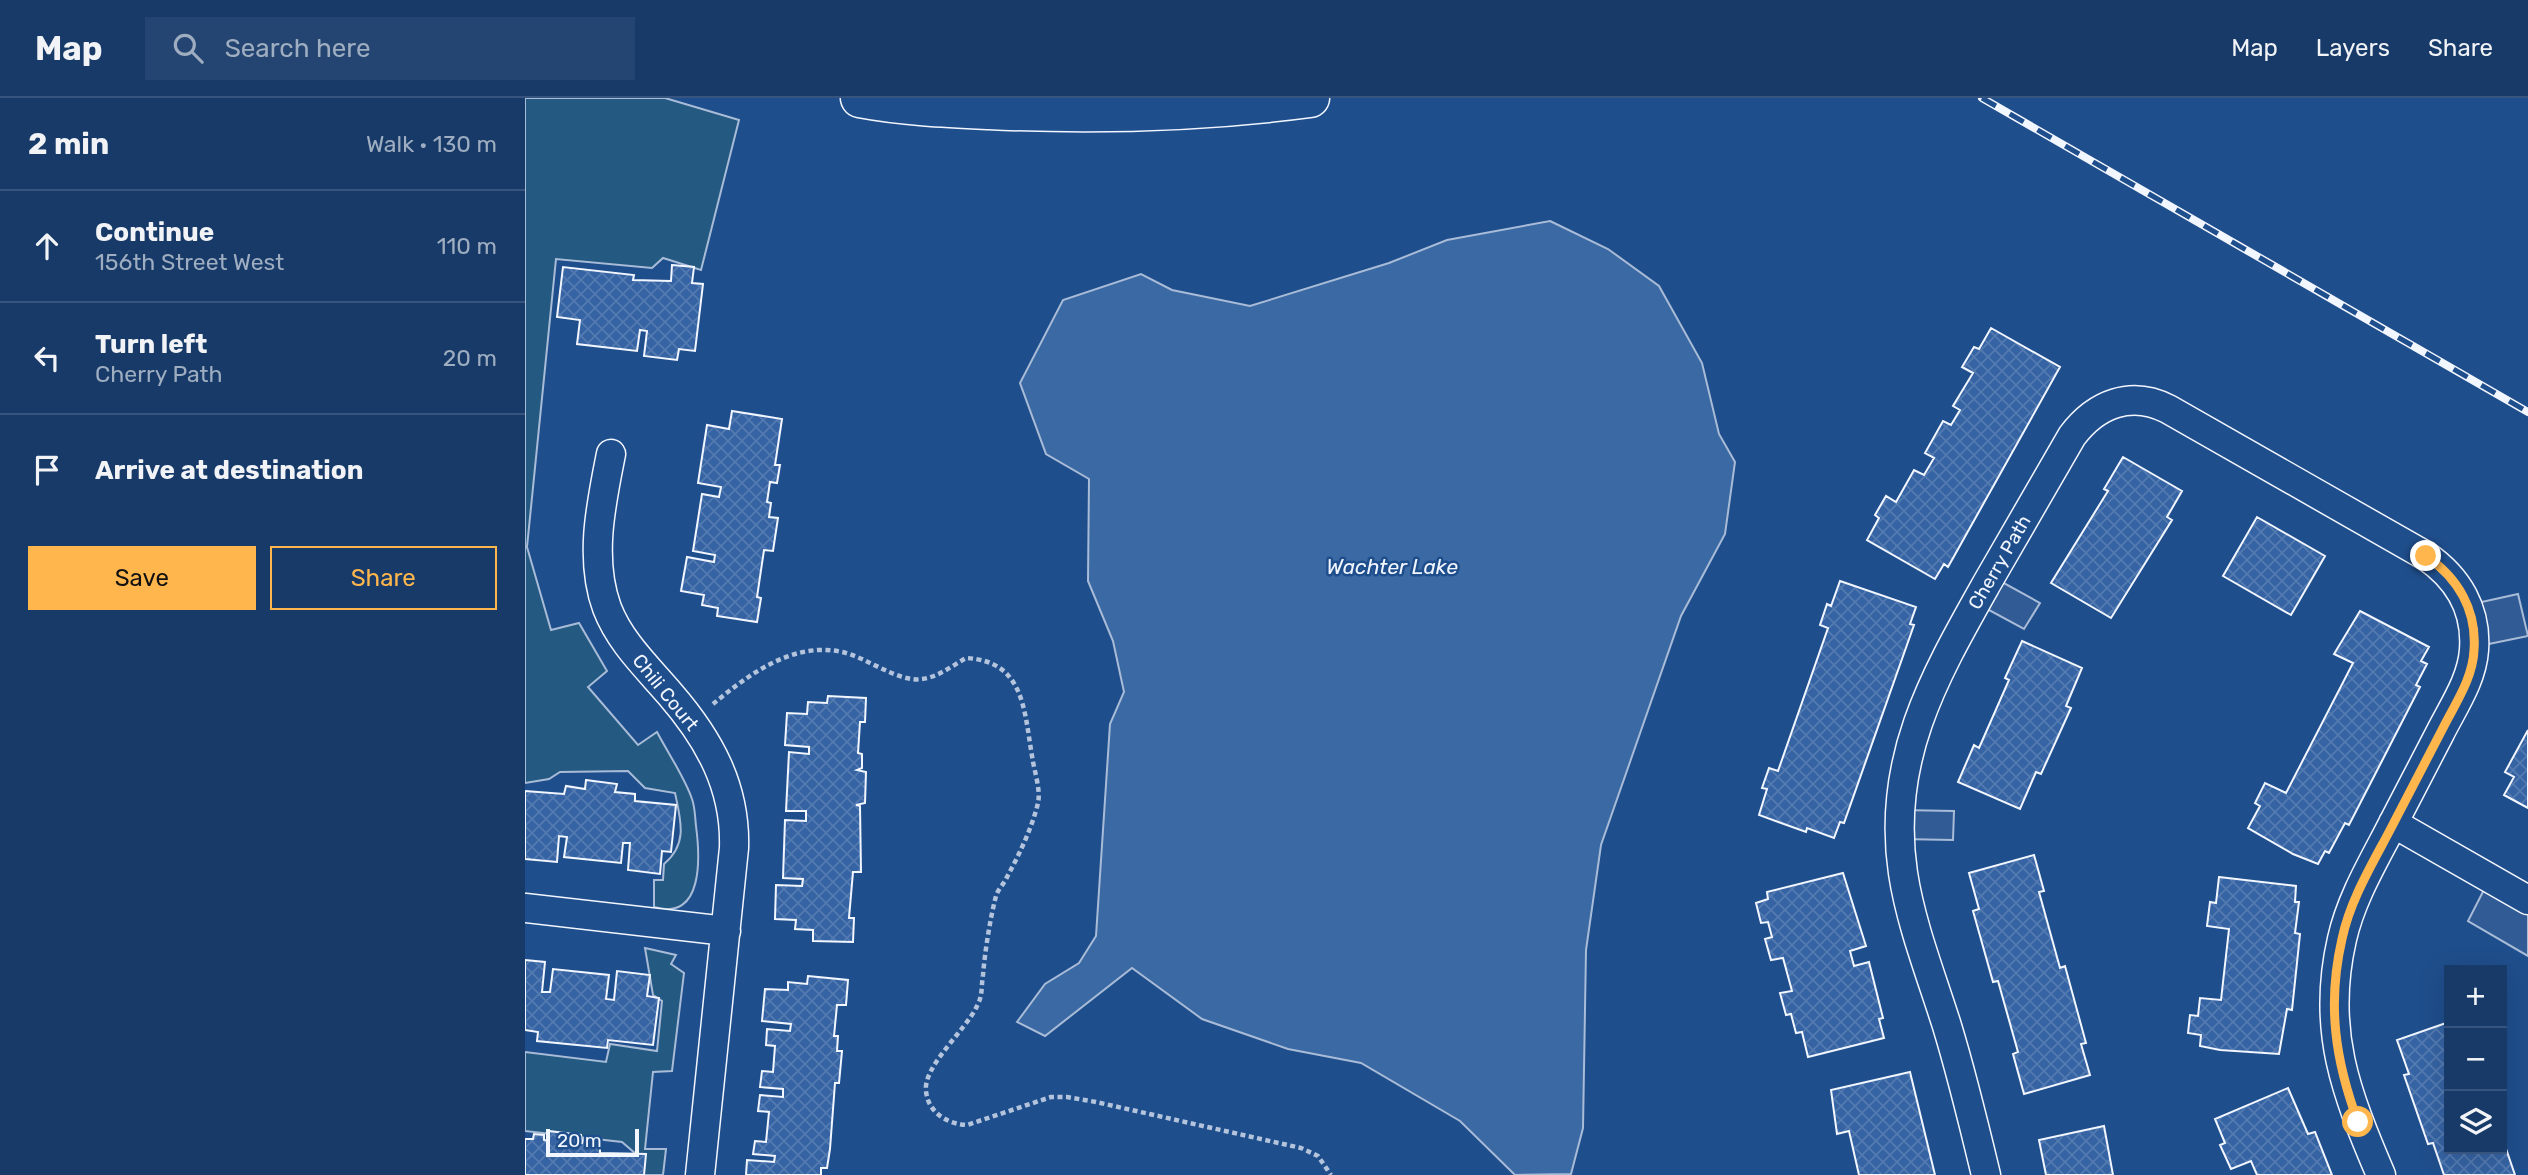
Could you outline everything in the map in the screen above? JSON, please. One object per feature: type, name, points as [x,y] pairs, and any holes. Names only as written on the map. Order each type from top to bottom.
[{"type":"main road","points":[[860,98],[1028,112],[1140,112],[1239,107],[1310,98]]},
{"type":"street","name":"Cherry Path","points":[[1986,1175],[1948,1028],[1908,897],[1900,834],[1902,797],[1916,723],[1947,654],[2072,436],[2080,425],[2103,407],[2122,401],[2143,401],[2168,410],[2441,567],[2464,596],[2472,614],[2474,651],[2464,687],[2393,823]]},
{"type":"street","name":"Chili Court","points":[[611,454],[600,513],[599,574],[607,609],[638,659],[671,695],[711,748],[731,800],[735,822],[700,1175]]},
{"type":"street","points":[[2381,1175],[2358,1122],[2339,1062],[2333,999],[2342,937],[2364,878],[2393,823],[2528,900]]},
{"type":"street","points":[[525,908],[726,931]]},
{"type":"path","points":[[709,707],[729,690],[781,657],[803,653],[840,652],[910,680],[924,679],[965,658],[995,663],[1010,676],[1020,694],[1039,801],[1021,846],[997,893],[982,975],[983,994],[968,1022],[933,1067],[925,1090],[928,1101],[943,1119],[957,1125],[967,1125],[1051,1097],[1077,1098],[1301,1148],[1318,1156],[1331,1175]]},
{"type":"shaded area","points":[[525,98],[665,98],[739,120],[701,270],[663,258],[652,268],[556,259],[527,547],[551,630],[579,623],[607,671],[588,687],[638,745],[657,732],[689,791],[695,812],[698,869],[690,896],[682,905],[670,909],[654,907],[654,880],[663,880],[664,864],[672,856],[680,840],[675,793],[645,788],[628,771],[560,772],[549,779],[525,783]]},
{"type":"shaded area","points":[[1991,576],[2040,603],[2024,629],[1976,603]]},
{"type":"shaded area","points":[[2518,594],[2528,636],[2474,647],[2468,605]]},
{"type":"shaded area","points":[[1901,810],[1954,811],[1953,840],[1901,839]]},
{"type":"shaded area","points":[[2490,878],[2528,900],[2528,956],[2468,921]]},
{"type":"shaded area","points":[[645,948],[676,955],[671,964],[684,973],[672,1071],[653,1072],[645,1149],[666,1149],[663,1175],[642,1175],[644,1161],[622,1142],[525,1131],[525,1052],[606,1062],[610,1044],[657,1051],[662,1001],[653,995]]},
{"type":"water","name":"Wachter Lake","points":[[1550,221],[1608,249],[1659,286],[1702,363],[1719,434],[1735,462],[1725,534],[1681,616],[1601,845],[1586,950],[1583,1128],[1571,1174],[1515,1175],[1460,1121],[1361,1063],[1288,1049],[1202,1019],[1132,968],[1045,1036],[1017,1022],[1045,984],[1079,963],[1096,936],[1110,724],[1124,692],[1113,641],[1088,581],[1089,479],[1046,454],[1020,383],[1063,300],[1141,274],[1172,290],[1250,306],[1389,263],[1447,240]]},
{"type":"building","points":[[672,265],[694,267],[692,283],[703,284],[695,351],[679,349],[677,360],[644,356],[647,331],[640,330],[637,351],[577,344],[580,320],[557,317],[563,267],[634,275],[633,280],[671,281]]},
{"type":"building","points":[[1991,328],[2060,367],[1948,567],[1944,564],[1935,579],[1867,540],[1879,518],[1875,515],[1886,496],[1896,502],[1914,470],[1924,475],[1934,458],[1925,453],[1943,421],[1951,425],[1960,410],[1953,406],[1973,373],[1962,367],[1974,347],[1979,349]]},
{"type":"building","points":[[732,411],[782,419],[775,465],[780,465],[777,483],[770,482],[767,502],[771,503],[769,517],[778,518],[773,551],[764,550],[757,597],[761,598],[757,622],[717,616],[718,608],[702,605],[704,595],[681,591],[687,557],[714,562],[715,555],[693,551],[702,494],[719,497],[721,487],[698,483],[707,425],[729,429]]},
{"type":"building","points":[[2123,457],[2182,491],[2167,517],[2172,520],[2111,618],[2051,583],[2108,491],[2104,489]]},
{"type":"building","points":[[2257,517],[2325,556],[2291,615],[2223,576]]},
{"type":"building","points":[[1840,581],[1916,607],[1910,624],[1914,625],[1844,823],[1840,822],[1834,838],[1807,828],[1806,832],[1759,815],[1767,789],[1762,788],[1769,768],[1778,771],[1828,628],[1820,625],[1827,604],[1831,606]]},
{"type":"building","points":[[2360,611],[2429,647],[2421,661],[2427,664],[2416,685],[2420,687],[2349,825],[2345,823],[2329,853],[2325,851],[2318,864],[2293,854],[2248,828],[2260,806],[2255,803],[2265,783],[2286,793],[2353,663],[2334,654]]},
{"type":"building","points":[[2022,641],[2082,668],[2066,706],[2071,708],[2041,774],[2036,772],[2020,809],[1958,782],[1974,745],[1979,748],[2009,680],[2005,678]]},
{"type":"building","points":[[828,696],[866,698],[865,722],[860,722],[858,753],[862,754],[862,768],[857,770],[866,772],[865,803],[856,805],[860,806],[861,872],[853,872],[849,918],[854,918],[853,942],[813,941],[813,930],[795,929],[796,920],[775,919],[776,885],[802,886],[803,879],[783,878],[785,820],[806,821],[806,811],[786,811],[789,752],[809,754],[809,747],[785,745],[787,713],[807,714],[808,702],[827,703]]},
{"type":"building","points":[[2528,730],[2528,808],[2504,795],[2514,777],[2505,772]]},
{"type":"building","points":[[586,780],[617,784],[615,792],[635,794],[635,801],[676,805],[671,852],[662,851],[660,874],[628,870],[630,843],[623,843],[621,863],[564,857],[567,837],[559,836],[557,862],[525,859],[525,791],[564,794],[566,786],[585,789]]},
{"type":"building","points":[[2034,855],[2044,891],[2039,892],[2060,968],[2065,966],[2086,1043],[2081,1044],[2090,1075],[2024,1094],[2013,1054],[2018,1052],[1998,981],[1993,982],[1973,911],[1979,909],[1969,873]]},
{"type":"building","points":[[1843,873],[1866,946],[1850,951],[1854,966],[1869,962],[1883,1018],[1879,1019],[1884,1038],[1808,1057],[1802,1032],[1796,1033],[1791,1014],[1786,1015],[1780,993],[1792,991],[1783,958],[1771,960],[1765,939],[1772,937],[1768,922],[1761,923],[1756,903],[1768,899],[1767,892]]},
{"type":"building","points":[[2219,877],[2296,886],[2295,902],[2299,902],[2295,933],[2300,934],[2292,1010],[2287,1009],[2279,1054],[2200,1046],[2201,1035],[2188,1033],[2190,1015],[2198,1016],[2200,998],[2221,1000],[2229,929],[2207,926],[2210,902],[2216,903]]},
{"type":"building","points":[[525,960],[545,962],[542,992],[550,992],[553,969],[609,975],[606,999],[614,1000],[617,971],[650,975],[647,996],[659,998],[653,1045],[608,1040],[607,1048],[537,1041],[538,1032],[525,1030]]},
{"type":"building","points":[[808,976],[848,980],[846,1005],[837,1005],[834,1036],[838,1036],[837,1051],[842,1051],[839,1083],[835,1083],[827,1168],[821,1168],[821,1175],[746,1175],[747,1160],[774,1162],[775,1156],[753,1154],[755,1141],[766,1142],[769,1112],[758,1111],[760,1095],[783,1097],[783,1089],[760,1087],[762,1071],[773,1072],[775,1046],[766,1045],[767,1029],[790,1031],[791,1024],[762,1021],[765,989],[788,990],[788,982],[807,984]]},
{"type":"building","points":[[2444,1024],[2444,1154],[2507,1154],[2507,1152],[2515,1175],[2444,1175],[2433,1143],[2428,1144],[2404,1075],[2409,1074],[2397,1040]]},
{"type":"building","points":[[1910,1072],[1935,1175],[1859,1175],[1849,1131],[1837,1134],[1831,1090]]},
{"type":"building","points":[[2288,1088],[2308,1134],[2315,1132],[2332,1175],[2257,1175],[2251,1161],[2231,1169],[2220,1145],[2225,1143],[2215,1119]]},
{"type":"building","points":[[2104,1126],[2113,1175],[2046,1175],[2039,1140]]},
{"type":"building","points":[[549,1131],[581,1135],[582,1144],[584,1138],[591,1138],[591,1146],[600,1147],[600,1153],[646,1154],[644,1175],[525,1175],[525,1139],[533,1139],[534,1134],[544,1135],[544,1140],[548,1141]]},
{"type":"railway","points":[[1982,98],[2528,412]]},
{"type":"route","points":[[2358,1122],[2339,1062],[2335,1031],[2333,999],[2342,937],[2364,878],[2464,687],[2474,651],[2472,614],[2464,596],[2441,567],[2426,556]]}]
